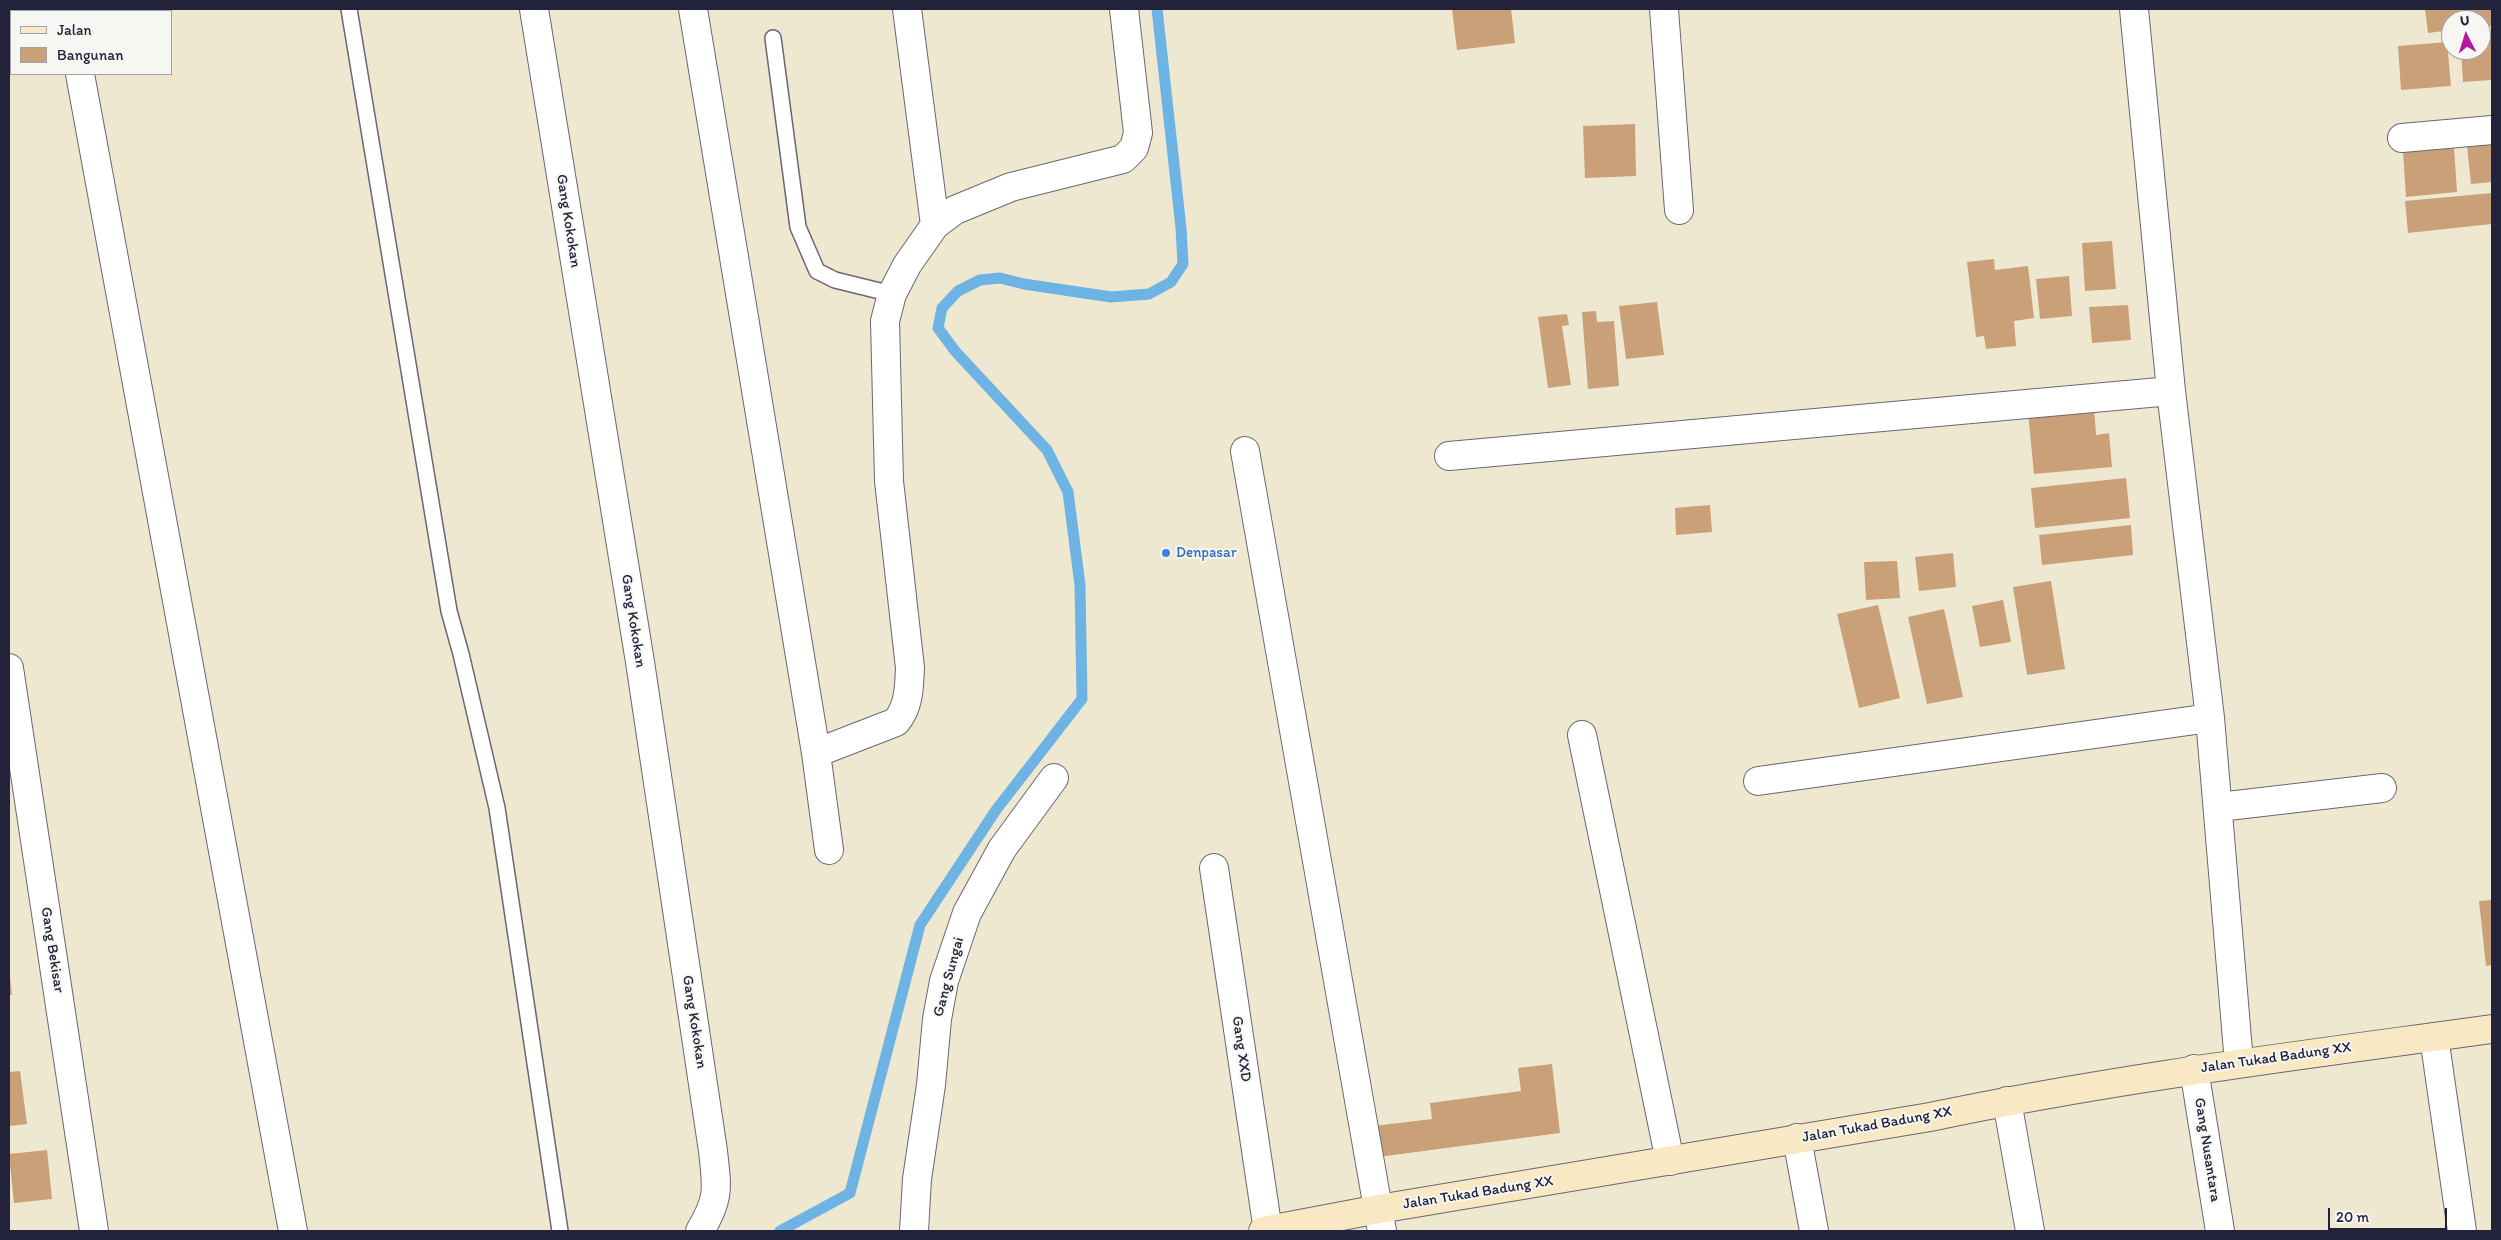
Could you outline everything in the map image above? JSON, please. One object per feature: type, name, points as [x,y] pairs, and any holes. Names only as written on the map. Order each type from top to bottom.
[{"type":"street","name":"Gang Kokokan","points":[[534,9],[640,662],[713,1151],[717,1184],[714,1208],[700,1231]]},
{"type":"street","points":[[693,9],[816,753],[829,850]]},
{"type":"street","points":[[908,9],[935,225]]},
{"type":"street","points":[[816,753],[896,722],[904,712],[908,698],[910,668],[889,481],[885,321],[892,294],[907,265],[935,225],[955,210],[1011,187],[1123,159],[1134,148],[1138,133],[1124,9]]},
{"type":"street","points":[[1664,9],[1679,210]]},
{"type":"street","points":[[2134,9],[2171,391],[2219,807],[2238,1063]]},
{"type":"street","points":[[80,75],[293,1231]]},
{"type":"street","points":[[2402,138],[2492,130]]},
{"type":"street","points":[[1448,456],[2171,391]]},
{"type":"street","points":[[1245,451],[1380,1220]]},
{"type":"street","name":"Gang Bekisar","points":[[9,668],[94,1231]]},
{"type":"street","points":[[1758,781],[2210,718]]},
{"type":"street","points":[[1582,735],[1670,1161]]},
{"type":"street","name":"Gang Sungai","points":[[914,1231],[917,1179],[931,1085],[937,1019],[944,982],[967,913],[1002,849],[1054,778]]},
{"type":"street","points":[[2219,807],[2382,788]]},
{"type":"street","name":"Gang XXD","points":[[1214,868],[1268,1231]]},
{"type":"street","name":"Jalan Tukad Badung XX","points":[[1263,1231],[1380,1220],[1670,1161],[1930,1117],[2007,1101],[2194,1069],[2492,1029]]},
{"type":"street","points":[[2434,1037],[2462,1231]]},
{"type":"street","name":"Gang Nusantara","points":[[2194,1069],[2220,1231]]},
{"type":"street","points":[[2007,1101],[2030,1231]]},
{"type":"street","points":[[1797,1138],[1814,1231]]},
{"type":"lane","points":[[349,9],[448,611],[462,654],[497,808],[560,1231]]},
{"type":"lane","points":[[773,38],[798,227],[817,271],[835,280],[892,294]]},
{"type":"building","points":[[1452,9],[1511,9],[1515,43],[1457,50]]},
{"type":"building","points":[[2425,9],[2492,9],[2491,26],[2491,10],[2441,10],[2441,31],[2428,33]]},
{"type":"building","points":[[2491,33],[2492,80],[2463,82],[2462,60],[2491,60]]},
{"type":"building","points":[[2441,42],[2441,60],[2449,60],[2451,86],[2401,90],[2398,46]]},
{"type":"building","points":[[1635,124],[1636,176],[1585,178],[1583,126]]},
{"type":"building","points":[[2492,143],[2492,182],[2471,184],[2467,146]]},
{"type":"building","points":[[2454,147],[2457,192],[2406,197],[2403,152]]},
{"type":"building","points":[[2492,193],[2492,224],[2408,233],[2405,201]]},
{"type":"building","points":[[2112,241],[2116,289],[2085,291],[2082,243]]},
{"type":"building","points":[[1994,259],[1995,270],[2028,266],[2034,318],[2014,321],[2016,346],[1986,349],[1984,336],[1976,337],[1967,262]]},
{"type":"building","points":[[2069,276],[2072,316],[2040,319],[2036,279]]},
{"type":"building","points":[[1657,302],[1664,355],[1626,359],[1619,306]]},
{"type":"building","points":[[2128,305],[2131,340],[2092,343],[2089,307]]},
{"type":"building","points":[[1596,311],[1597,322],[1614,321],[1619,386],[1588,389],[1582,312]]},
{"type":"building","points":[[1567,314],[1569,325],[1562,326],[1571,385],[1548,388],[1538,317]]},
{"type":"building","points":[[2094,407],[2096,435],[2109,433],[2112,467],[2034,474],[2028,413]]},
{"type":"building","points":[[2126,478],[2130,518],[2035,528],[2031,488]]},
{"type":"building","points":[[1710,505],[1712,532],[1676,535],[1675,508]]},
{"type":"building","points":[[2131,525],[2133,555],[2042,565],[2039,535]]},
{"type":"building","points":[[1953,553],[1956,587],[1919,591],[1915,557]]},
{"type":"building","points":[[1897,561],[1900,598],[1866,600],[1864,562]]},
{"type":"building","points":[[2051,581],[2065,669],[2027,675],[2013,587]]},
{"type":"building","points":[[2003,600],[2011,642],[1980,647],[1972,606]]},
{"type":"building","points":[[1878,605],[1900,698],[1859,708],[1837,614]]},
{"type":"building","points":[[1944,609],[1963,697],[1927,704],[1908,617]]},
{"type":"building","points":[[2492,900],[2492,965],[2486,966],[2479,901]]},
{"type":"building","points":[[10,977],[12,995],[9,995]]},
{"type":"building","points":[[1552,1064],[1560,1133],[1378,1157],[1374,1126],[1432,1119],[1430,1103],[1521,1091],[1518,1068]]},
{"type":"building","points":[[20,1071],[27,1124],[9,1126],[9,1072]]},
{"type":"building","points":[[47,1150],[52,1199],[14,1203],[9,1154]]},
{"type":"waterway","points":[[780,1231],[850,1193],[920,925],[996,810],[1082,699],[1080,585],[1068,492],[1047,450],[955,351],[938,328],[942,308],[958,291],[980,280],[1000,278],[1024,284],[1111,297],[1149,294],[1171,282],[1183,264],[1181,228],[1157,9]]},
{"type":"place","name":"Denpasar","points":[[1166,553]]}]
